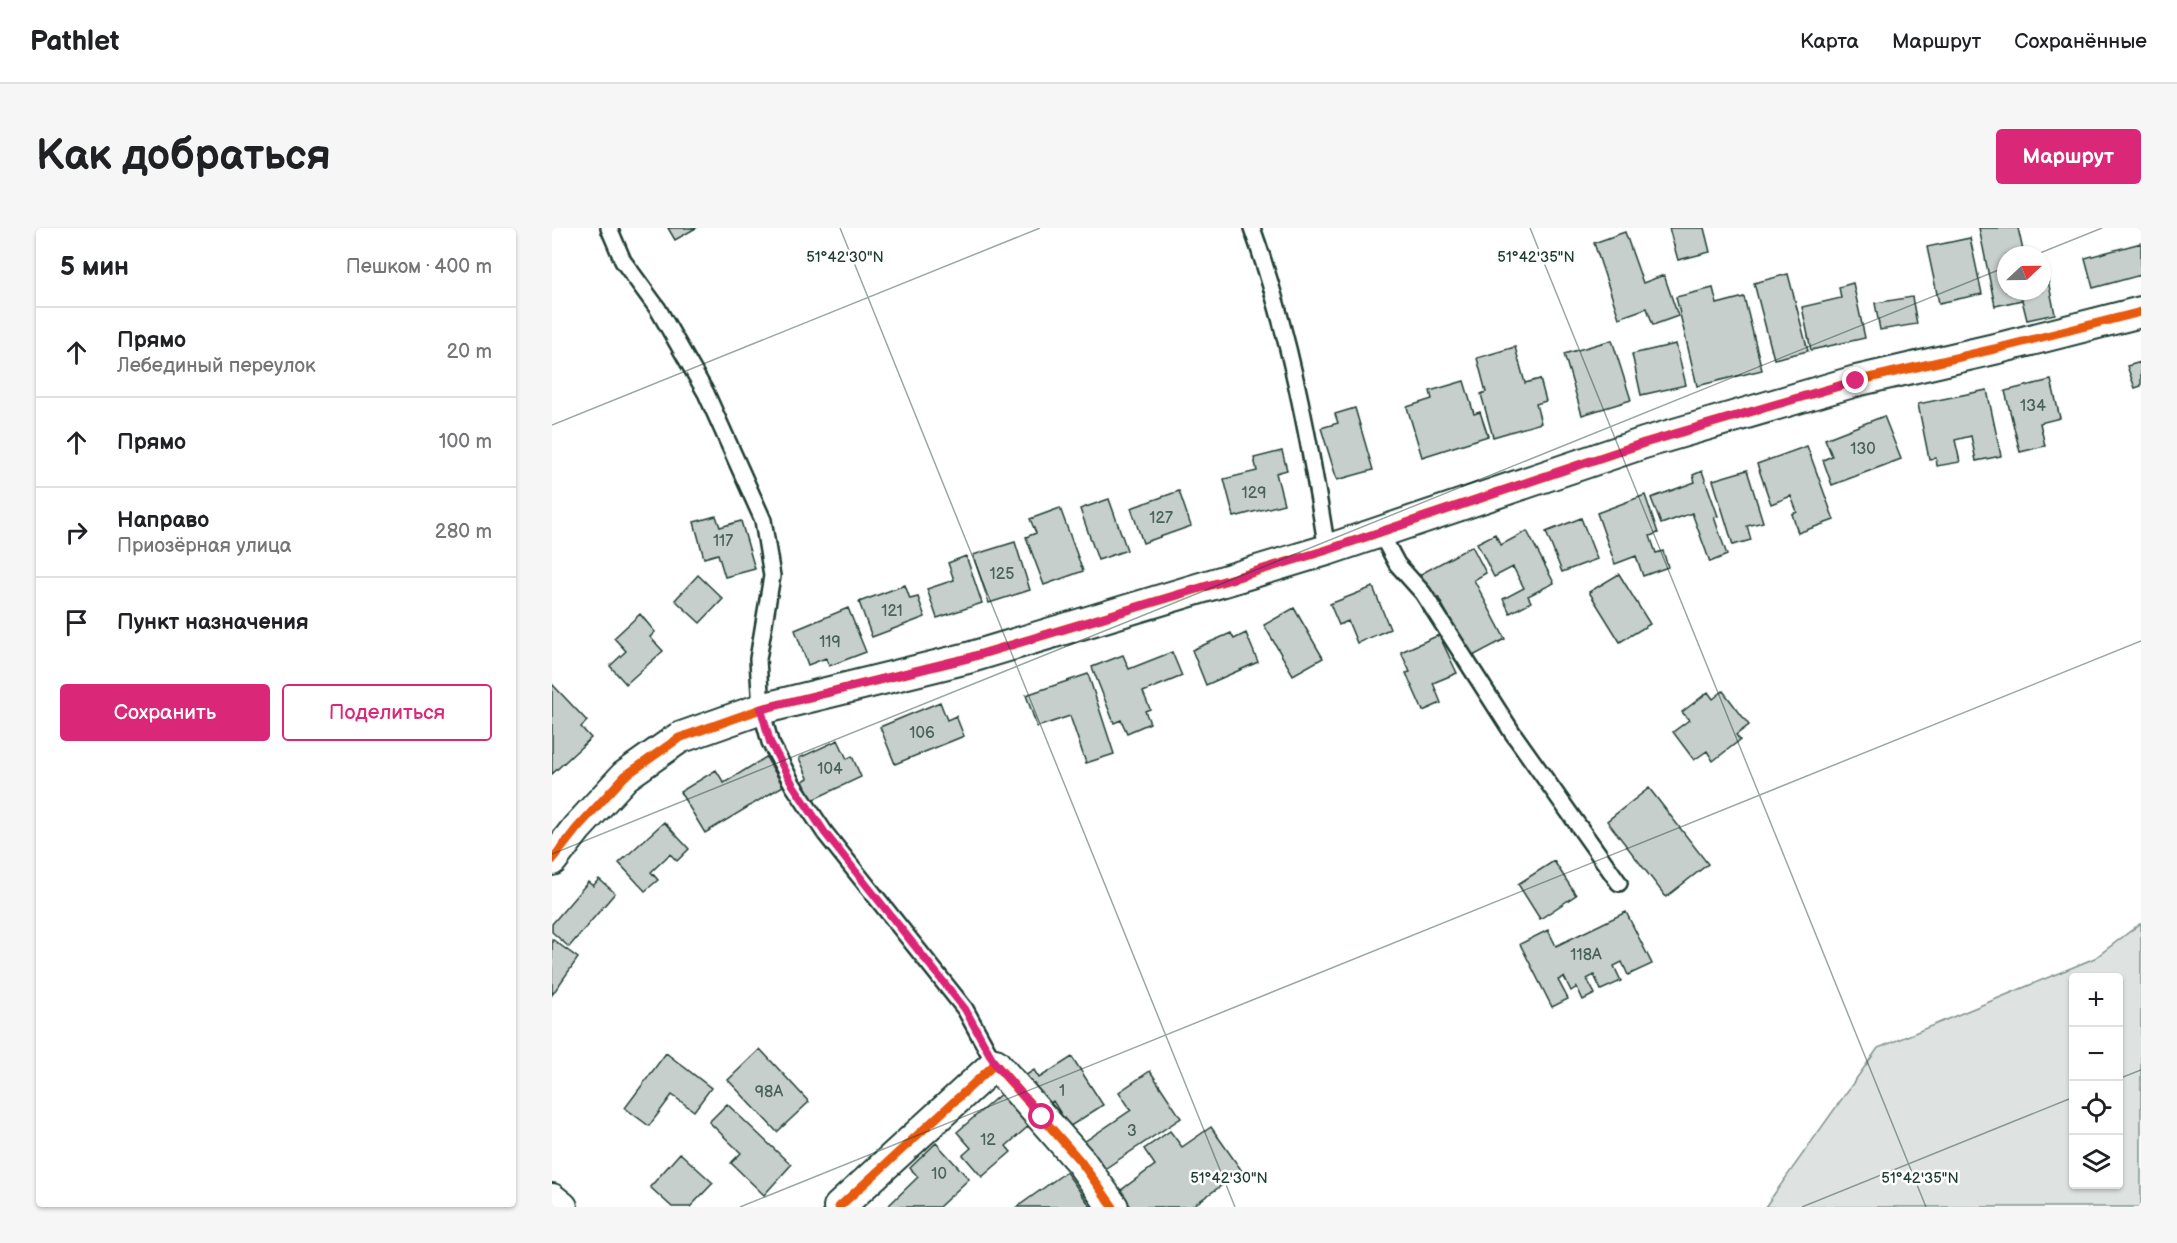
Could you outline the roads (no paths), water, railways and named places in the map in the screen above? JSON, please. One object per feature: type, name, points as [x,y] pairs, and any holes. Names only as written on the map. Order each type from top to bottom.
[{"type":"street","points":[[552,861],[577,828],[625,776],[679,738],[761,709],[968,658],[1327,550],[1644,443],[1856,381],[2141,312]]},
{"type":"street","points":[[839,1207],[995,1064],[1081,1162],[1113,1207]]},
{"type":"street","points":[[552,1199],[562,1207]]},
{"type":"lane","points":[[609,228],[623,261],[658,309],[706,393],[763,520],[772,576],[758,659],[761,709],[770,742],[793,785],[825,833],[965,1009],[995,1064]]},
{"type":"lane","points":[[1252,228],[1293,376],[1316,479],[1327,550]]},
{"type":"lane","points":[[1380,532],[1397,564],[1423,593],[1512,732],[1619,883]]}]
